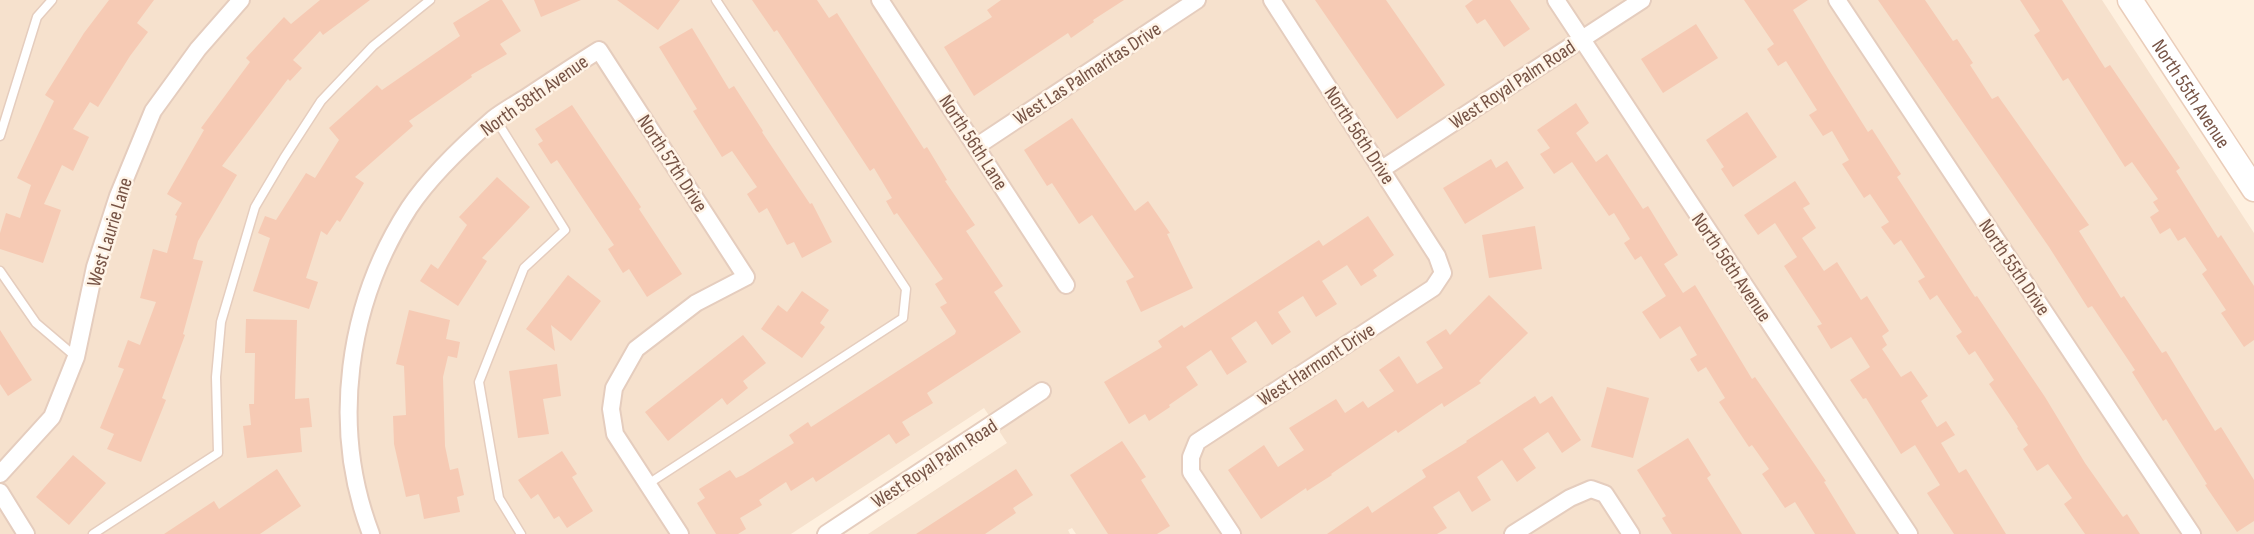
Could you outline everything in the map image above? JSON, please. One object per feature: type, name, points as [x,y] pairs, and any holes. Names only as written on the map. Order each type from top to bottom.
[{"type":"street","name":"West Laurie Lane","points":[[0,474],[52,417],[76,357],[95,267],[108,226],[153,111],[198,49],[241,0]]},
{"type":"street","name":"North 56th Lane","points":[[880,0],[1066,285]]},
{"type":"street","name":"West Las Palmaritas Drive","points":[[977,146],[1197,0]]},
{"type":"street","name":"North 56th Drive","points":[[1272,0],[1437,256],[1443,273]]},
{"type":"street","name":"North 56th Avenue","points":[[1556,0],[1909,534]]},
{"type":"street","name":"West Royal Palm Road","points":[[1382,169],[1642,0]]},
{"type":"street","name":"North 55th Drive","points":[[1837,0],[2192,534]]},
{"type":"street","name":"North 55th Avenue","points":[[2130,0],[2254,189]]},
{"type":"street","name":"North 57th Drive","points":[[599,50],[746,277],[696,303],[636,350],[614,388],[611,409],[615,434],[648,484]]},
{"type":"street","name":"North 58th Avenue","points":[[366,532],[350,448],[348,398],[353,353],[361,314],[373,278],[410,208],[453,158],[495,118],[599,50]]},
{"type":"street","name":"West Harmont Drive","points":[[1232,534],[1191,472],[1191,457],[1197,442],[1433,288],[1443,273]]},
{"type":"street","name":"West Royal Palm Road","points":[[826,534],[1042,391]]},
{"type":"street","points":[[648,484],[680,534]]},
{"type":"street","points":[[1513,534],[1570,498],[1591,489],[1605,494],[1631,534]]},
{"type":"street","points":[[0,492],[27,534]]},
{"type":"lane","points":[[0,136],[37,17],[52,0]]},
{"type":"lane","points":[[93,534],[218,453],[216,377],[221,322],[255,207],[321,102],[373,46],[430,0]]},
{"type":"lane","points":[[648,484],[903,318],[906,289],[716,0]]},
{"type":"lane","points":[[495,118],[565,230],[524,268],[479,382],[499,498],[520,534]]},
{"type":"lane","points":[[0,271],[36,323],[76,357]]},
{"type":"shaded area","points":[[0,0],[2102,0],[2254,233],[2254,534],[1076,534],[1072,528],[1068,530],[1070,534],[868,534],[1007,443],[984,408],[791,534],[0,534]]},
{"type":"building","points":[[109,0],[154,0],[137,23],[148,32],[98,107],[90,102],[73,129],[89,137],[73,171],[62,165],[44,204],[61,210],[43,263],[0,249],[0,233],[6,213],[20,218],[31,185],[17,178],[54,101],[45,95],[84,33]]},
{"type":"building","points":[[320,0],[370,0],[323,35],[320,31],[293,60],[302,68],[290,81],[288,79],[222,166],[237,175],[198,241],[193,259],[203,261],[183,334],[185,335],[162,398],[166,400],[141,462],[107,449],[114,434],[100,428],[124,369],[118,367],[128,340],[140,345],[156,302],[140,298],[153,249],[167,253],[177,216],[175,215],[182,203],[167,194],[204,130],[201,128],[250,62],[246,58],[284,17],[291,24]]},
{"type":"building","points":[[490,0],[502,0],[521,31],[500,44],[507,54],[471,75],[472,77],[409,121],[413,126],[355,177],[364,183],[340,222],[337,220],[327,235],[321,231],[306,278],[318,282],[309,309],[253,291],[270,238],[258,233],[265,216],[276,220],[306,173],[315,178],[339,140],[329,128],[377,85],[382,90],[460,36],[453,23]]},
{"type":"building","points":[[534,0],[581,0],[541,17]]},
{"type":"building","points":[[617,0],[680,0],[658,30]]},
{"type":"building","points":[[752,0],[817,0],[829,18],[837,13],[924,149],[927,147],[947,180],[945,181],[975,225],[966,231],[1003,286],[994,292],[1021,332],[927,393],[933,403],[902,422],[910,435],[896,444],[889,434],[816,482],[813,477],[791,491],[786,482],[759,500],[762,505],[740,518],[746,529],[738,534],[716,534],[697,503],[705,498],[699,489],[730,470],[736,478],[743,475],[794,443],[789,435],[808,422],[811,427],[955,334],[956,331],[940,307],[947,303],[935,284],[943,279],[897,213],[894,215],[886,201],[892,198],[874,168],[870,171],[777,30],[774,32]]},
{"type":"building","points":[[1001,0],[1124,0],[1093,20],[1094,22],[1071,38],[1068,33],[974,96],[944,47],[992,17],[987,10]]},
{"type":"building","points":[[1315,0],[1386,0],[1445,85],[1397,119]]},
{"type":"building","points":[[1473,0],[1510,0],[1530,29],[1504,47],[1485,19],[1477,24],[1465,6]]},
{"type":"building","points":[[1744,0],[1808,0],[1793,10],[1829,70],[1868,132],[1872,129],[1901,174],[1897,177],[1975,297],[1977,296],[2045,397],[2085,463],[2123,517],[2127,514],[2140,534],[2085,534],[2064,504],[2072,498],[2048,464],[2037,471],[2023,449],[2028,445],[1989,384],[1994,380],[1975,351],[1969,355],[1956,336],[1962,332],[1937,295],[1930,300],[1918,281],[1925,277],[1901,240],[1894,245],[1881,227],[1889,222],[1870,194],[1864,198],[1842,164],[1849,160],[1832,131],[1823,136],[1809,115],[1817,110],[1786,61],[1778,66],[1767,49],[1774,44]]},
{"type":"building","points":[[1878,0],[1925,0],[1953,41],[1957,39],[1973,63],[1970,65],[1992,99],[1998,96],[2089,225],[2079,231],[2121,298],[2124,296],[2162,353],[2166,351],[2215,431],[2221,427],[2254,480],[2254,521],[2237,532],[2205,485],[2207,484],[2166,419],[2163,421],[2132,372],[2135,370],[2092,306],[2088,308],[2049,247]]},
{"type":"building","points":[[2020,0],[2062,0],[2105,68],[2110,65],[2180,168],[2176,171],[2218,238],[2221,235],[2254,286],[2254,340],[2244,347],[2221,313],[2226,310],[2202,274],[2207,270],[2185,237],[2178,241],[2170,228],[2160,234],[2150,217],[2159,211],[2153,202],[2158,199],[2132,162],[2125,167],[2068,78],[2063,81],[2034,35],[2040,31]]},
{"type":"building","points":[[1696,24],[1718,58],[1663,93],[1641,59]]},
{"type":"building","points":[[692,28],[729,89],[734,86],[810,204],[812,203],[832,242],[802,258],[794,242],[787,245],[767,208],[759,213],[747,194],[757,187],[732,151],[722,157],[693,111],[697,109],[659,47]]},
{"type":"building","points":[[1576,103],[1589,123],[1576,133],[1596,162],[1607,154],[1643,209],[1648,206],[1678,255],[1664,264],[1683,293],[1695,285],[1752,379],[1755,377],[1826,481],[1824,482],[1856,534],[1815,534],[1795,502],[1785,508],[1762,474],[1769,469],[1752,445],[1749,447],[1719,402],[1725,398],[1706,367],[1698,372],[1690,359],[1697,355],[1680,326],[1660,339],[1642,312],[1666,296],[1641,256],[1635,260],[1624,243],[1630,239],[1614,213],[1609,216],[1572,162],[1554,174],[1540,154],[1550,148],[1537,130]]},
{"type":"building","points":[[572,105],[641,207],[639,209],[682,274],[647,297],[629,269],[623,273],[608,249],[614,245],[557,160],[551,164],[538,144],[543,141],[535,129]]},
{"type":"building","points":[[1747,112],[1777,157],[1733,187],[1721,169],[1724,167],[1706,140]]},
{"type":"building","points":[[1072,118],[1135,211],[1148,201],[1170,233],[1167,234],[1193,288],[1141,312],[1126,281],[1134,277],[1092,215],[1079,224],[1052,183],[1047,186],[1024,150]]},
{"type":"building","points":[[1491,159],[1496,168],[1507,161],[1524,188],[1465,224],[1443,188]]},
{"type":"building","points":[[497,177],[530,207],[482,258],[487,261],[458,306],[420,281],[431,264],[438,269],[467,225],[459,217]]},
{"type":"building","points":[[1795,181],[1810,204],[1803,208],[1816,228],[1802,238],[1824,271],[1837,262],[1861,300],[1867,296],[1889,331],[1882,336],[1887,345],[1882,349],[1901,377],[1911,371],[1928,396],[1921,401],[1937,427],[1946,421],[1955,435],[1941,443],[1959,473],[1966,469],[2006,534],[1954,534],[1927,493],[1940,485],[1915,445],[1901,454],[1866,398],[1863,399],[1850,380],[1870,367],[1851,337],[1831,349],[1817,326],[1822,324],[1784,266],[1797,257],[1775,223],[1758,235],[1744,215]]},
{"type":"building","points":[[1368,216],[1394,255],[1373,270],[1377,276],[1361,286],[1347,265],[1322,281],[1337,304],[1316,317],[1303,296],[1278,312],[1291,332],[1272,345],[1256,321],[1231,338],[1247,362],[1227,375],[1211,350],[1186,367],[1198,385],[1149,421],[1145,414],[1129,424],[1104,382],[1162,347],[1158,341],[1182,325],[1184,328],[1319,240],[1323,246]]},
{"type":"building","points":[[1535,226],[1542,269],[1489,278],[1482,235]]},
{"type":"building","points":[[568,275],[601,301],[571,341],[551,325],[555,351],[526,329]]},
{"type":"building","points":[[802,291],[829,310],[820,323],[825,327],[802,358],[761,329],[778,305],[787,312]]},
{"type":"building","points":[[1489,295],[1528,333],[1479,381],[1481,383],[1444,407],[1442,403],[1398,433],[1396,430],[1332,475],[1307,491],[1306,488],[1261,519],[1228,470],[1264,445],[1278,467],[1304,450],[1289,428],[1336,399],[1345,413],[1363,401],[1368,408],[1394,391],[1379,370],[1399,356],[1417,384],[1443,368],[1426,342],[1446,329],[1450,335]]},
{"type":"building","points":[[409,310],[450,320],[446,339],[460,342],[457,358],[448,356],[443,377],[445,446],[450,470],[458,468],[464,495],[457,497],[460,512],[424,519],[419,494],[406,497],[394,444],[393,416],[406,415],[404,366],[396,364]]},
{"type":"building","points":[[246,319],[297,320],[295,399],[309,398],[312,427],[300,428],[302,452],[247,458],[243,426],[251,425],[249,404],[254,404],[255,353],[245,353]]},
{"type":"building","points":[[0,330],[32,380],[8,396],[0,384]]},
{"type":"building","points":[[743,335],[766,363],[743,381],[748,388],[727,405],[722,398],[668,441],[645,412]]},
{"type":"building","points":[[557,364],[561,396],[543,399],[549,434],[518,438],[509,371]]},
{"type":"building","points":[[1607,387],[1649,398],[1633,458],[1591,447]]},
{"type":"building","points":[[1535,396],[1540,404],[1552,396],[1581,440],[1562,453],[1548,432],[1523,449],[1536,468],[1517,482],[1502,460],[1477,477],[1491,500],[1472,512],[1459,491],[1433,507],[1447,528],[1437,534],[1327,534],[1368,506],[1372,513],[1426,477],[1422,470]]},
{"type":"building","points":[[1688,438],[1711,475],[1707,478],[1742,534],[1672,534],[1662,518],[1666,516],[1637,470]]},
{"type":"building","points":[[1122,441],[1146,477],[1141,480],[1170,526],[1157,534],[1108,534],[1070,475]]},
{"type":"building","points":[[562,451],[577,474],[572,477],[593,511],[567,528],[559,516],[554,519],[538,494],[531,499],[518,480]]},
{"type":"building","points":[[73,455],[106,483],[69,525],[36,497]]},
{"type":"building","points":[[277,469],[301,506],[260,534],[164,534],[214,501],[219,509]]},
{"type":"building","points":[[1016,469],[1033,495],[1013,508],[1016,513],[985,534],[916,534]]}]
